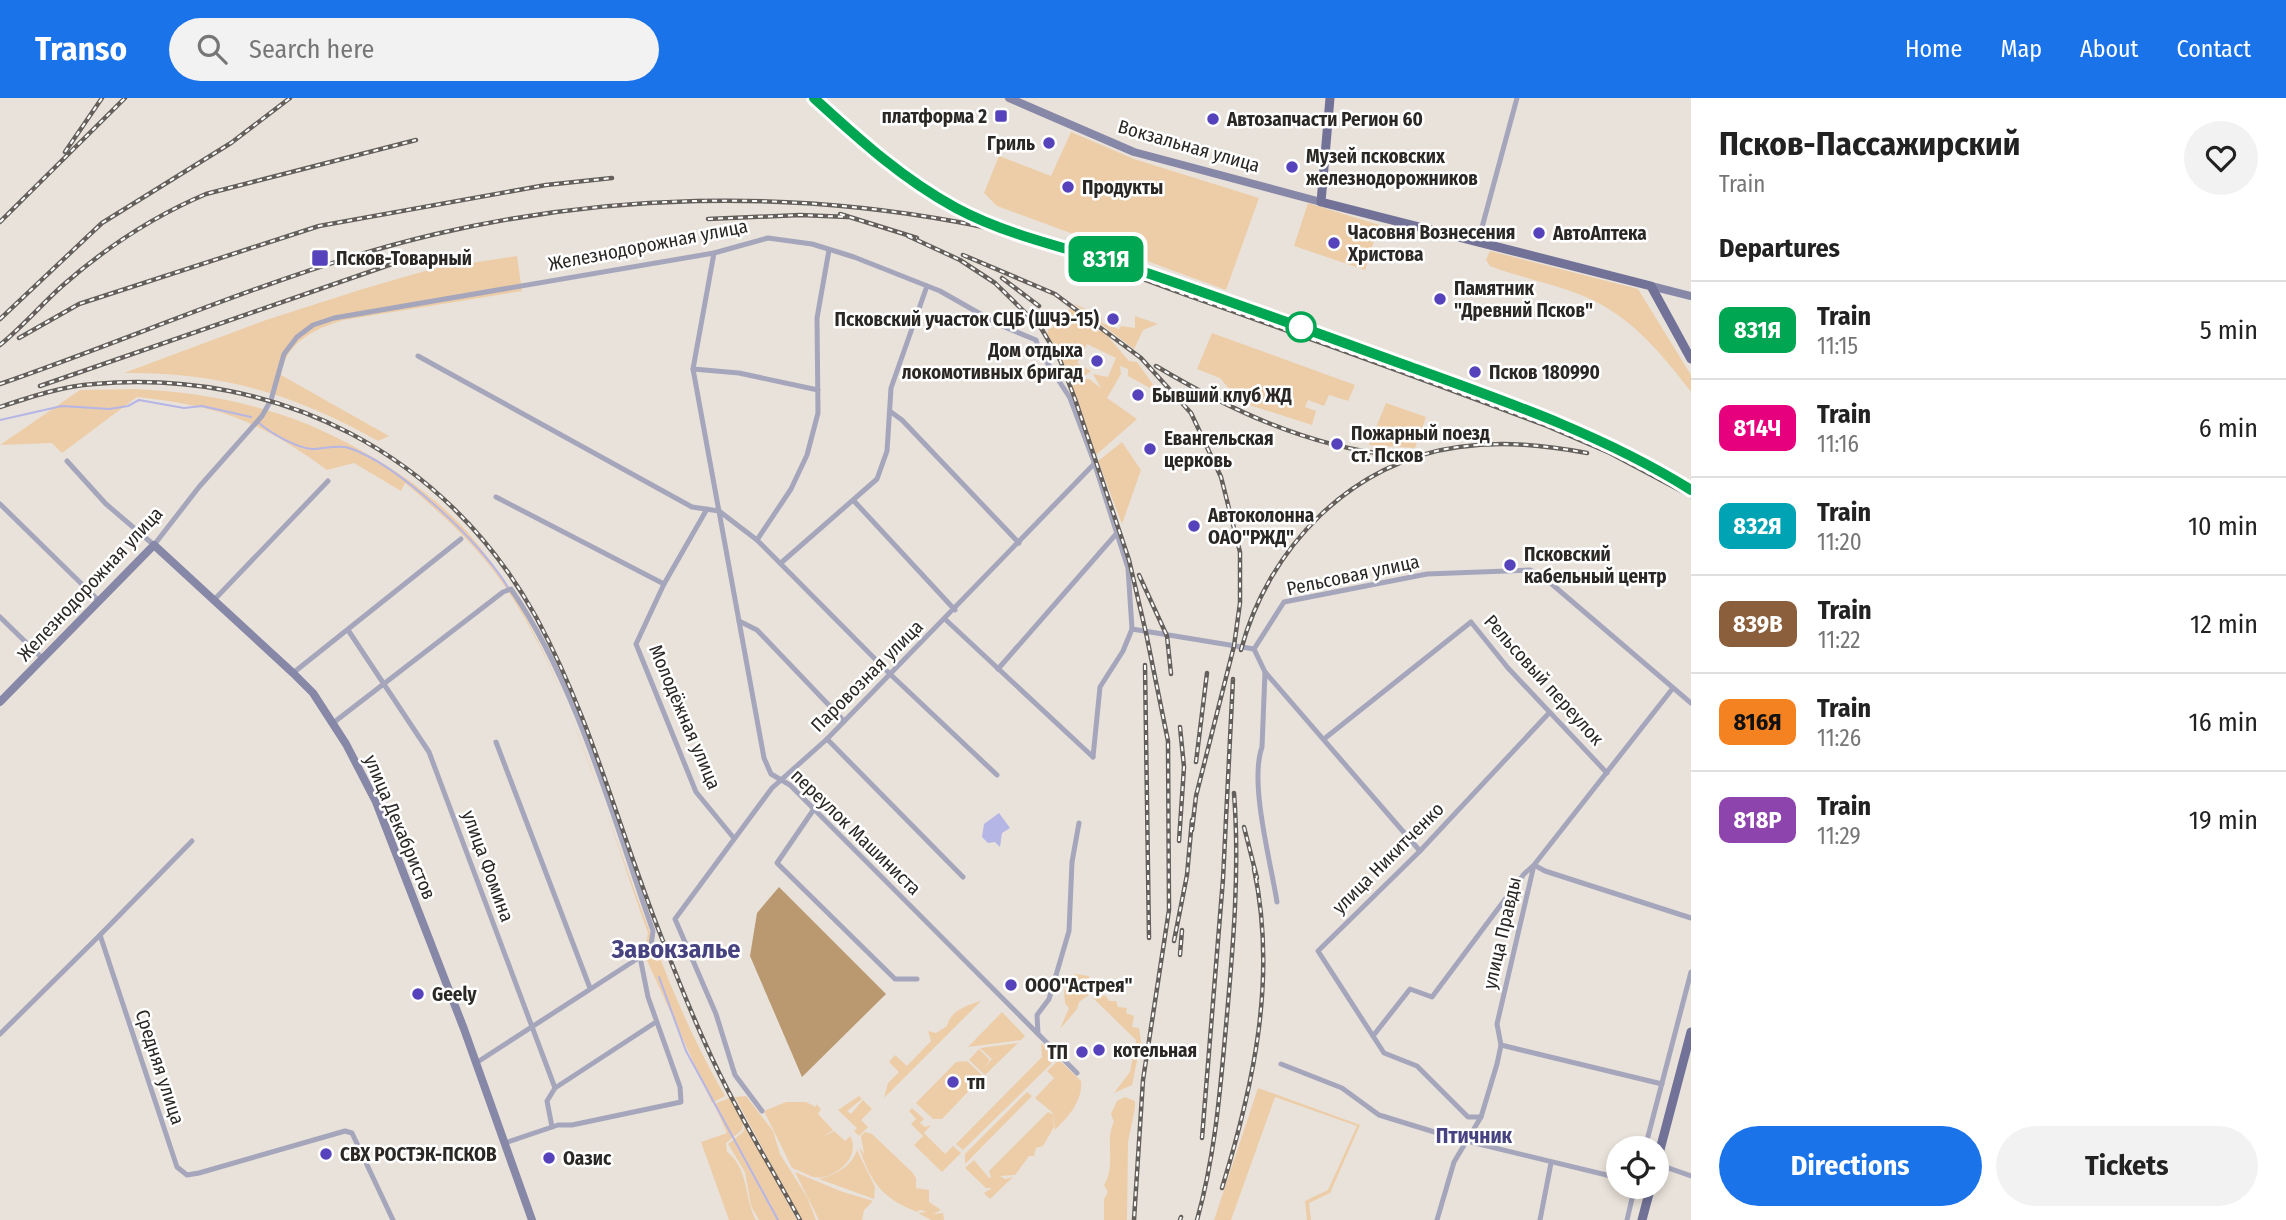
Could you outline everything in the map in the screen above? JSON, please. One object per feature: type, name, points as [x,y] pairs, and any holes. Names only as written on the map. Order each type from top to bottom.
[{"type":"main road","points":[[1321,202],[1329,98]]},
{"type":"main road","name":"Вокзальная улица","points":[[1321,202],[1651,286]]},
{"type":"main road","points":[[1651,286],[1691,359]]},
{"type":"main road","points":[[1664,1136],[1691,1032]]},
{"type":"main road","points":[[1642,1220],[1648,1199]]},
{"type":"street","name":"Вокзальная улица","points":[[1009,98],[1134,152],[1321,202]]},
{"type":"street","points":[[1478,242],[1517,98]]},
{"type":"street","name":"Железнодорожная улица","points":[[0,702],[155,545],[199,487],[262,416],[271,401],[284,354],[297,337],[313,325],[334,318],[714,253],[768,238],[801,241],[864,260],[927,286],[1036,340],[1039,350],[1070,398],[1117,533],[1128,568],[1132,629]]},
{"type":"street","points":[[757,540],[791,489],[807,455],[818,413],[817,318],[829,250]]},
{"type":"street","points":[[714,253],[693,369],[738,373],[818,390]]},
{"type":"street","points":[[782,562],[877,479],[883,466],[891,412],[888,402],[891,388],[927,286]]},
{"type":"street","name":"Вокзальная улица","points":[[1651,286],[1691,296]]},
{"type":"street","points":[[418,356],[692,507],[719,512],[782,562],[890,674],[998,775]]},
{"type":"street","name":"переулок Машиниста","points":[[693,369],[764,758],[771,774],[790,785],[1077,1073]]},
{"type":"street","points":[[891,412],[902,420],[1019,544]]},
{"type":"street","name":"улица Декабристов","points":[[67,461],[106,504],[155,545],[293,673],[313,693],[333,723],[376,802],[477,1063],[533,1220]]},
{"type":"street","name":"Паровозная улица","points":[[762,1111],[735,1075],[716,1014],[675,919],[733,837],[780,779],[827,739],[946,620],[1094,464]]},
{"type":"street","points":[[214,600],[328,481]]},
{"type":"street","points":[[496,497],[664,584]]},
{"type":"street","points":[[854,501],[955,610]]},
{"type":"street","points":[[0,504],[98,600]]},
{"type":"street","name":"Молодёжная улица","points":[[707,509],[664,584],[636,644],[696,792],[733,837]]},
{"type":"street","points":[[998,669],[1117,533]]},
{"type":"street","points":[[293,673],[461,539]]},
{"type":"street","name":"Рельсовая улица","points":[[1254,649],[1284,602],[1427,575],[1530,570],[1547,580],[1691,703]]},
{"type":"street","points":[[333,723],[385,686],[503,592],[511,589],[528,614],[570,700],[653,932],[651,946],[640,957],[477,1063]]},
{"type":"street","points":[[0,617],[42,658]]},
{"type":"street","points":[[946,620],[1093,757],[1100,687],[1123,651],[1132,629],[1254,649],[1265,672],[1420,851]]},
{"type":"street","points":[[739,621],[757,630],[844,722]]},
{"type":"street","name":"Рельсовый переулок","points":[[1324,738],[1471,622],[1549,713],[1607,774]]},
{"type":"street","name":"улица Фомина","points":[[348,631],[429,752],[555,1088],[547,1101],[552,1127]]},
{"type":"street","points":[[1265,672],[1262,747],[1259,757],[1260,802],[1278,902]]},
{"type":"street","name":"улица Правды","points":[[1437,1220],[1454,1162],[1481,1117],[1501,1045],[1497,1024],[1534,865],[1673,688]]},
{"type":"street","name":"улица Никитченко","points":[[1373,1036],[1318,951],[1420,851],[1549,713]]},
{"type":"street","points":[[827,739],[963,877]]},
{"type":"street","points":[[496,742],[590,988]]},
{"type":"street","points":[[814,809],[777,863],[895,979],[917,979]]},
{"type":"street","points":[[1038,1034],[1037,1015],[1049,999],[1069,931],[1072,862],[1079,823]]},
{"type":"street","points":[[0,1034],[192,841]]},
{"type":"street","points":[[1481,1117],[1468,1117],[1418,1066],[1384,1053],[1373,1036],[1410,989],[1432,997],[1524,874],[1534,865],[1545,871],[1691,918]]},
{"type":"street","name":"Средняя улица","points":[[100,935],[177,1167],[187,1175],[345,1131],[352,1133],[393,1220]]},
{"type":"street","points":[[505,1143],[552,1127],[681,1102],[680,1087],[656,1023],[640,957]]},
{"type":"street","points":[[1648,1136],[1691,972]]},
{"type":"street","points":[[555,1088],[656,1023]]},
{"type":"street","points":[[1501,1045],[1662,1084]]},
{"type":"street","points":[[1281,1064],[1342,1088],[1379,1115],[1551,1163],[1606,1175]]},
{"type":"street","points":[[1540,1220],[1551,1163]]},
{"type":"street","points":[[1669,1168],[1691,1176]]},
{"type":"street","points":[[1626,1220],[1632,1199]]},
{"type":"shaded area","points":[[1071,132],[1134,159],[1259,198],[1226,290],[997,206],[984,193],[999,156],[1051,176]]},
{"type":"shaded area","points":[[1308,203],[1379,225],[1365,270],[1294,246]]},
{"type":"shaded area","points":[[1490,251],[1638,289],[1691,375],[1691,392],[1651,344],[1615,313],[1589,298],[1490,266],[1486,260]]},
{"type":"shaded area","points":[[517,256],[522,291],[344,320],[313,332],[295,345],[284,363],[281,375],[389,436],[378,441],[317,410],[256,389],[193,377],[124,373],[266,320],[366,288],[432,269]]},
{"type":"shaded area","points":[[1073,303],[1102,317],[1102,323],[1119,329],[1121,326],[1135,328],[1135,316],[1158,324],[1143,330],[1134,349]]},
{"type":"shaded area","points":[[1071,307],[1087,318],[1091,325],[1096,325],[1098,331],[1103,331],[1129,361],[1137,362],[1159,393],[1128,376],[1128,369],[1120,366],[1121,374],[1107,398],[1137,419],[1096,455],[1061,360],[1047,335],[1048,329],[1058,325]],"holes":[[[1087,344],[1116,358],[1108,377],[1093,374],[1101,388],[1089,379],[1080,380],[1091,371],[1077,363]]]},
{"type":"shaded area","points":[[1212,333],[1355,385],[1348,401],[1329,395],[1324,406],[1308,400],[1305,407],[1316,411],[1312,425],[1240,402],[1220,378],[1197,369]]},
{"type":"shaded area","points":[[136,389],[196,395],[281,414],[335,437],[406,478],[470,535],[508,587],[540,644],[573,721],[540,646],[516,603],[470,543],[405,483],[401,491],[354,463],[327,470],[281,439],[238,418],[192,405],[137,397],[62,453],[52,443],[0,445],[80,390]]},
{"type":"shaded area","points":[[1386,403],[1426,417],[1415,448],[1369,445]]},
{"type":"shaded area","points":[[1122,442],[1141,470],[1122,524],[1098,461]]},
{"type":"shaded area","points":[[603,802],[650,933],[684,1016],[725,1096],[712,1103],[644,954],[648,933]]},
{"type":"shaded area","points":[[779,887],[886,994],[802,1077],[750,956],[757,913]]},
{"type":"shaded area","points":[[1075,974],[1089,976],[1090,994],[1079,1002],[1077,1009],[1060,1029],[1069,1008],[1065,1003],[1064,991],[1071,985],[1073,990],[1078,991],[1074,982],[1069,980]]},
{"type":"shaded area","points":[[1106,996],[1109,1001],[1116,1001],[1118,1007],[1127,1008],[1126,1013],[1134,1016],[1132,1027],[1139,1028],[1141,1042],[1132,1085],[1114,1093],[1130,1072],[1136,1040],[1093,998]]},
{"type":"shaded area","points":[[981,1001],[884,1098],[888,1083],[899,1072],[889,1062],[895,1055],[907,1066],[931,1041],[928,1031],[936,1033],[947,1026],[955,1013]]},
{"type":"shaded area","points":[[1002,1012],[1025,1036],[1021,1040],[968,1047]]},
{"type":"shaded area","points":[[1018,1043],[985,1075],[969,1060],[979,1049],[990,1060],[983,1069],[992,1059],[980,1048]]},
{"type":"shaded area","points":[[1041,1043],[1051,1053],[1051,1064],[963,1150],[956,1144],[1042,1057]]},
{"type":"shaded area","points":[[1059,1060],[1081,1081],[1081,1088],[1074,1108],[1055,1130],[1053,1113],[1035,1098],[1054,1078],[1047,1071]]},
{"type":"shaded area","points":[[967,1061],[983,1076],[942,1119],[933,1119],[916,1103],[956,1062]]},
{"type":"shaded area","points":[[1258,1088],[1360,1125],[1330,1193],[1309,1203],[1311,1220],[1307,1220],[1305,1201],[1328,1190],[1357,1126],[1275,1097],[1231,1220],[1214,1220]]},
{"type":"shaded area","points":[[1027,1092],[1032,1096],[965,1164],[965,1154]]},
{"type":"shaded area","points":[[746,1096],[773,1131],[780,1154],[807,1197],[816,1220],[801,1220],[735,1097]]},
{"type":"shaded area","points":[[859,1096],[862,1099],[847,1111],[851,1114],[863,1100],[872,1109],[861,1120],[868,1127],[859,1136],[854,1131],[857,1128],[838,1110]]},
{"type":"shaded area","points":[[732,1097],[744,1120],[742,1130],[726,1143],[727,1152],[743,1175],[756,1220],[729,1220],[701,1142],[727,1133],[714,1104]]},
{"type":"shaded area","points":[[1125,1097],[1135,1101],[1128,1142],[1127,1220],[1104,1220],[1104,1199],[1108,1192],[1104,1185],[1110,1169],[1110,1136],[1114,1122],[1111,1114],[1117,1101]]},
{"type":"shaded area","points":[[786,1102],[806,1102],[816,1107],[816,1104],[821,1109],[818,1114],[833,1130],[823,1137],[834,1131],[845,1141],[850,1136],[852,1151],[849,1159],[838,1171],[813,1177],[792,1168],[764,1111]]},
{"type":"shaded area","points":[[912,1108],[924,1119],[920,1123],[925,1127],[931,1125],[924,1133],[945,1154],[953,1146],[961,1153],[942,1172],[914,1145],[923,1136],[911,1124],[916,1119],[909,1111]]},
{"type":"shaded area","points":[[1048,1112],[1053,1114],[1054,1127],[1043,1146],[1036,1148],[1034,1156],[1029,1156],[1015,1175],[1000,1176],[1005,1179],[1013,1177],[990,1199],[984,1193],[992,1188],[986,1188],[965,1168],[974,1160],[989,1178],[991,1177],[989,1171]]},
{"type":"shaded area","points":[[746,1124],[797,1220],[759,1220],[751,1206],[745,1172],[728,1144],[743,1132]]},
{"type":"shaded area","points":[[865,1132],[872,1134],[912,1172],[916,1178],[916,1188],[929,1190],[929,1202],[941,1210],[933,1214],[943,1213],[944,1220],[931,1220],[918,1213],[927,1212],[917,1212],[905,1207],[879,1188],[859,1147],[864,1154],[861,1136]]},
{"type":"shaded area","points":[[857,1150],[875,1187],[874,1199],[819,1179],[842,1169],[851,1161]]},
{"type":"shaded area","points":[[795,1172],[840,1191],[873,1201],[864,1210],[862,1220],[819,1220]]},
{"type":"water","points":[[999,813],[1010,828],[1002,833],[1000,847],[995,842],[988,843],[982,837],[984,824]]},
{"type":"waterway","points":[[0,420],[62,406],[109,409],[128,406],[139,400],[184,408],[202,406],[251,417]]},
{"type":"waterway","points":[[259,423],[299,446],[312,449],[349,448],[391,470],[460,529],[480,550],[509,589]]},
{"type":"waterway","points":[[659,977],[686,1051],[778,1220]]},
{"type":"railway","points":[[65,152],[102,98]]},
{"type":"railway","points":[[0,222],[125,98]]},
{"type":"railway","points":[[0,319],[102,223],[231,143],[290,98]]},
{"type":"railway","points":[[814,98],[874,151],[916,182],[987,220]]},
{"type":"railway","points":[[0,345],[62,286],[95,259],[130,234],[187,203],[206,194],[416,140]]},
{"type":"railway","points":[[19,338],[79,304],[319,226],[546,185],[612,178]]},
{"type":"railway","points":[[0,384],[325,265],[436,234],[500,221],[631,204],[762,201],[828,205],[958,222],[988,228],[1075,254],[1547,426],[1610,453],[1691,496]]},
{"type":"railway","points":[[840,214],[917,238]]},
{"type":"railway","points":[[708,219],[800,215],[848,217]]},
{"type":"railway","points":[[908,236],[960,260],[995,283],[1041,328],[1060,360],[1075,399],[1129,560],[1146,633],[1168,741],[1169,910],[1143,1080],[1134,1220]]},
{"type":"railway","points":[[963,255],[1055,294],[1141,358],[1191,413],[1221,477],[1240,552],[1240,603],[1234,646],[1196,796],[1192,830]]},
{"type":"railway","points":[[40,386],[392,264]]},
{"type":"railway","points":[[1002,278],[1039,306]]},
{"type":"railway","points":[[1156,366],[1211,397],[1269,423],[1329,443],[1391,455]]},
{"type":"railway","points":[[0,407],[59,390],[94,384],[162,383],[228,391],[291,408],[350,433],[405,467],[455,510],[499,560],[536,617],[555,655],[589,734],[646,896],[693,1017],[727,1088],[800,1220]]},
{"type":"railway","points":[[1241,650],[1271,577],[1294,545],[1320,516],[1350,490],[1384,470],[1420,456],[1475,445],[1523,445],[1587,453]]},
{"type":"railway","points":[[1139,575],[1167,636],[1171,674]]},
{"type":"railway","points":[[1145,665],[1149,938]]},
{"type":"railway","points":[[1196,762],[1207,673]]},
{"type":"railway","points":[[1202,1138],[1223,879],[1233,679]]},
{"type":"railway","points":[[1179,841],[1184,767],[1180,727]]},
{"type":"railway","points":[[1197,1220],[1216,1124],[1229,997],[1236,880],[1234,793]]},
{"type":"railway","points":[[1174,941],[1187,875],[1192,820]]},
{"type":"railway","points":[[1244,827],[1257,878]]},
{"type":"railway","points":[[1222,1188],[1244,1109],[1259,1030],[1263,950],[1261,909],[1254,869]]},
{"type":"railway","points":[[1180,955],[1182,930]]},
{"type":"train","name":"831Я","points":[[814,98],[866,147],[910,181],[959,209],[1019,233],[1167,280],[1515,405],[1590,438],[1691,490]]},
{"type":"place","name":"платформа 2","points":[[1001,116]]},
{"type":"place","name":"Автозапчасти Регион 60","points":[[1213,119]]},
{"type":"place","name":"Гриль","points":[[1049,143]]},
{"type":"place","name":"Музей псковских железнодорожников","points":[[1292,167]]},
{"type":"place","name":"Продукты","points":[[1068,187]]},
{"type":"place","name":"АвтоАптека","points":[[1539,233]]},
{"type":"place","name":"Часовня Вознесения Христова","points":[[1334,243]]},
{"type":"place","name":"Псков-Товарный","points":[[320,258]]},
{"type":"place","name":"Памятник \"Древний Псков\"","points":[[1440,299]]},
{"type":"place","name":"Псковский участок СЦБ (ШЧЭ-15)","points":[[1113,319]]},
{"type":"place","name":"Дом отдыха локомотивных бригад","points":[[1097,361]]},
{"type":"place","name":"Псков 180990","points":[[1475,372]]},
{"type":"place","name":"Бывший клуб ЖД","points":[[1138,395]]},
{"type":"place","name":"Пожарный поезд ст. Псков","points":[[1337,444]]},
{"type":"place","name":"Евангельская церковь","points":[[1150,449]]},
{"type":"place","name":"Автоколонна ОАО\"РЖД\"","points":[[1194,526]]},
{"type":"place","name":"Псковский кабельный центр","points":[[1510,565]]},
{"type":"place","name":"ООО\"Астрея\"","points":[[1011,985]]},
{"type":"place","name":"Geely","points":[[418,994]]},
{"type":"place","name":"котельная","points":[[1099,1050]]},
{"type":"place","name":"ТП","points":[[1082,1052]]},
{"type":"place","name":"тп","points":[[953,1082]]},
{"type":"place","name":"СВХ РОСТЭК-ПСКОВ","points":[[326,1154]]},
{"type":"place","name":"Оазис","points":[[549,1158]]},
{"type":"district","name":"Завокзалье","points":[[676,949]]},
{"type":"district","name":"Птичник","points":[[1474,1136]]}]
